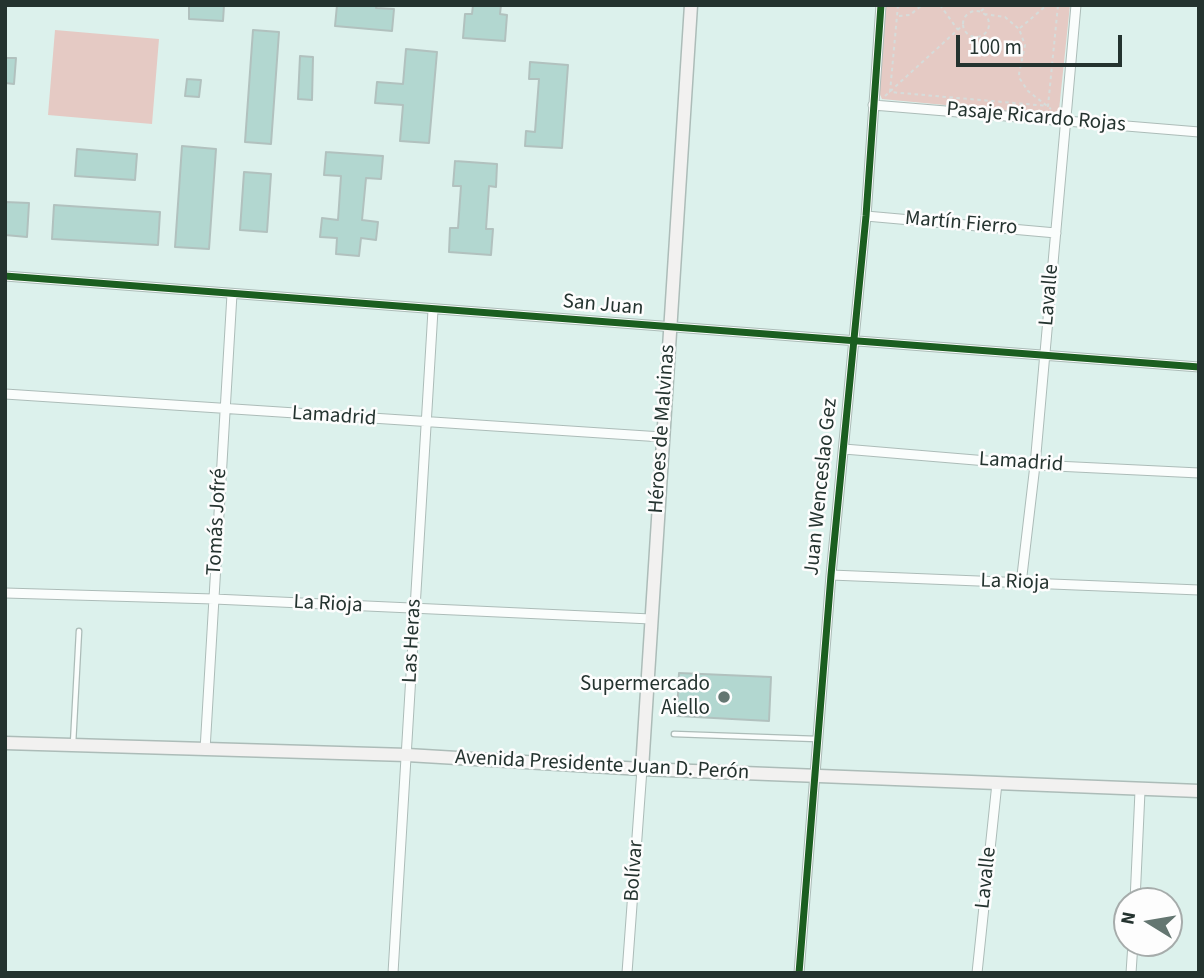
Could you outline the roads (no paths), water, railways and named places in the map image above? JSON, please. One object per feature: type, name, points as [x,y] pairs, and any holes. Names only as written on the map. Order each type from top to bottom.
[{"type":"main road","name":"Héroes de Malvinas","points":[[642,769],[691,5]]},
{"type":"main road","name":"Avenida Presidente Juan D. Perón","points":[[5,743],[407,755],[642,769],[1140,791],[1199,791]]},
{"type":"street","name":"Juan Wenceslao Gez","points":[[799,973],[831,575],[866,216],[881,5]]},
{"type":"street","name":"Lavalle","points":[[1021,584],[1035,465],[1076,5]]},
{"type":"street","name":"Pasaje Ricardo Rojas","points":[[873,105],[1199,132]]},
{"type":"street","name":"Martín Fierro","points":[[866,216],[1056,233]]},
{"type":"street","name":"San Juan","points":[[5,276],[671,329],[1199,367]]},
{"type":"street","name":"Tomás Jofré","points":[[205,750],[232,294]]},
{"type":"street","name":"Las Heras","points":[[393,973],[433,310]]},
{"type":"street","name":"Lamadrid","points":[[5,394],[662,437]]},
{"type":"street","name":"Lamadrid","points":[[844,449],[1035,465],[1199,473]]},
{"type":"street","name":"La Rioja","points":[[831,575],[1199,590]]},
{"type":"street","name":"La Rioja","points":[[5,593],[214,599],[651,619]]},
{"type":"street","name":"Bolívar","points":[[627,973],[642,769]]},
{"type":"street","name":"Lavalle","points":[[976,973],[997,783]]},
{"type":"street","points":[[1136,887],[1140,791]]},
{"type":"lane","points":[[73,745],[79,631]]},
{"type":"lane","points":[[674,734],[817,739]]},
{"type":"place","name":"Supermercado Aiello","points":[[724,697]]}]
